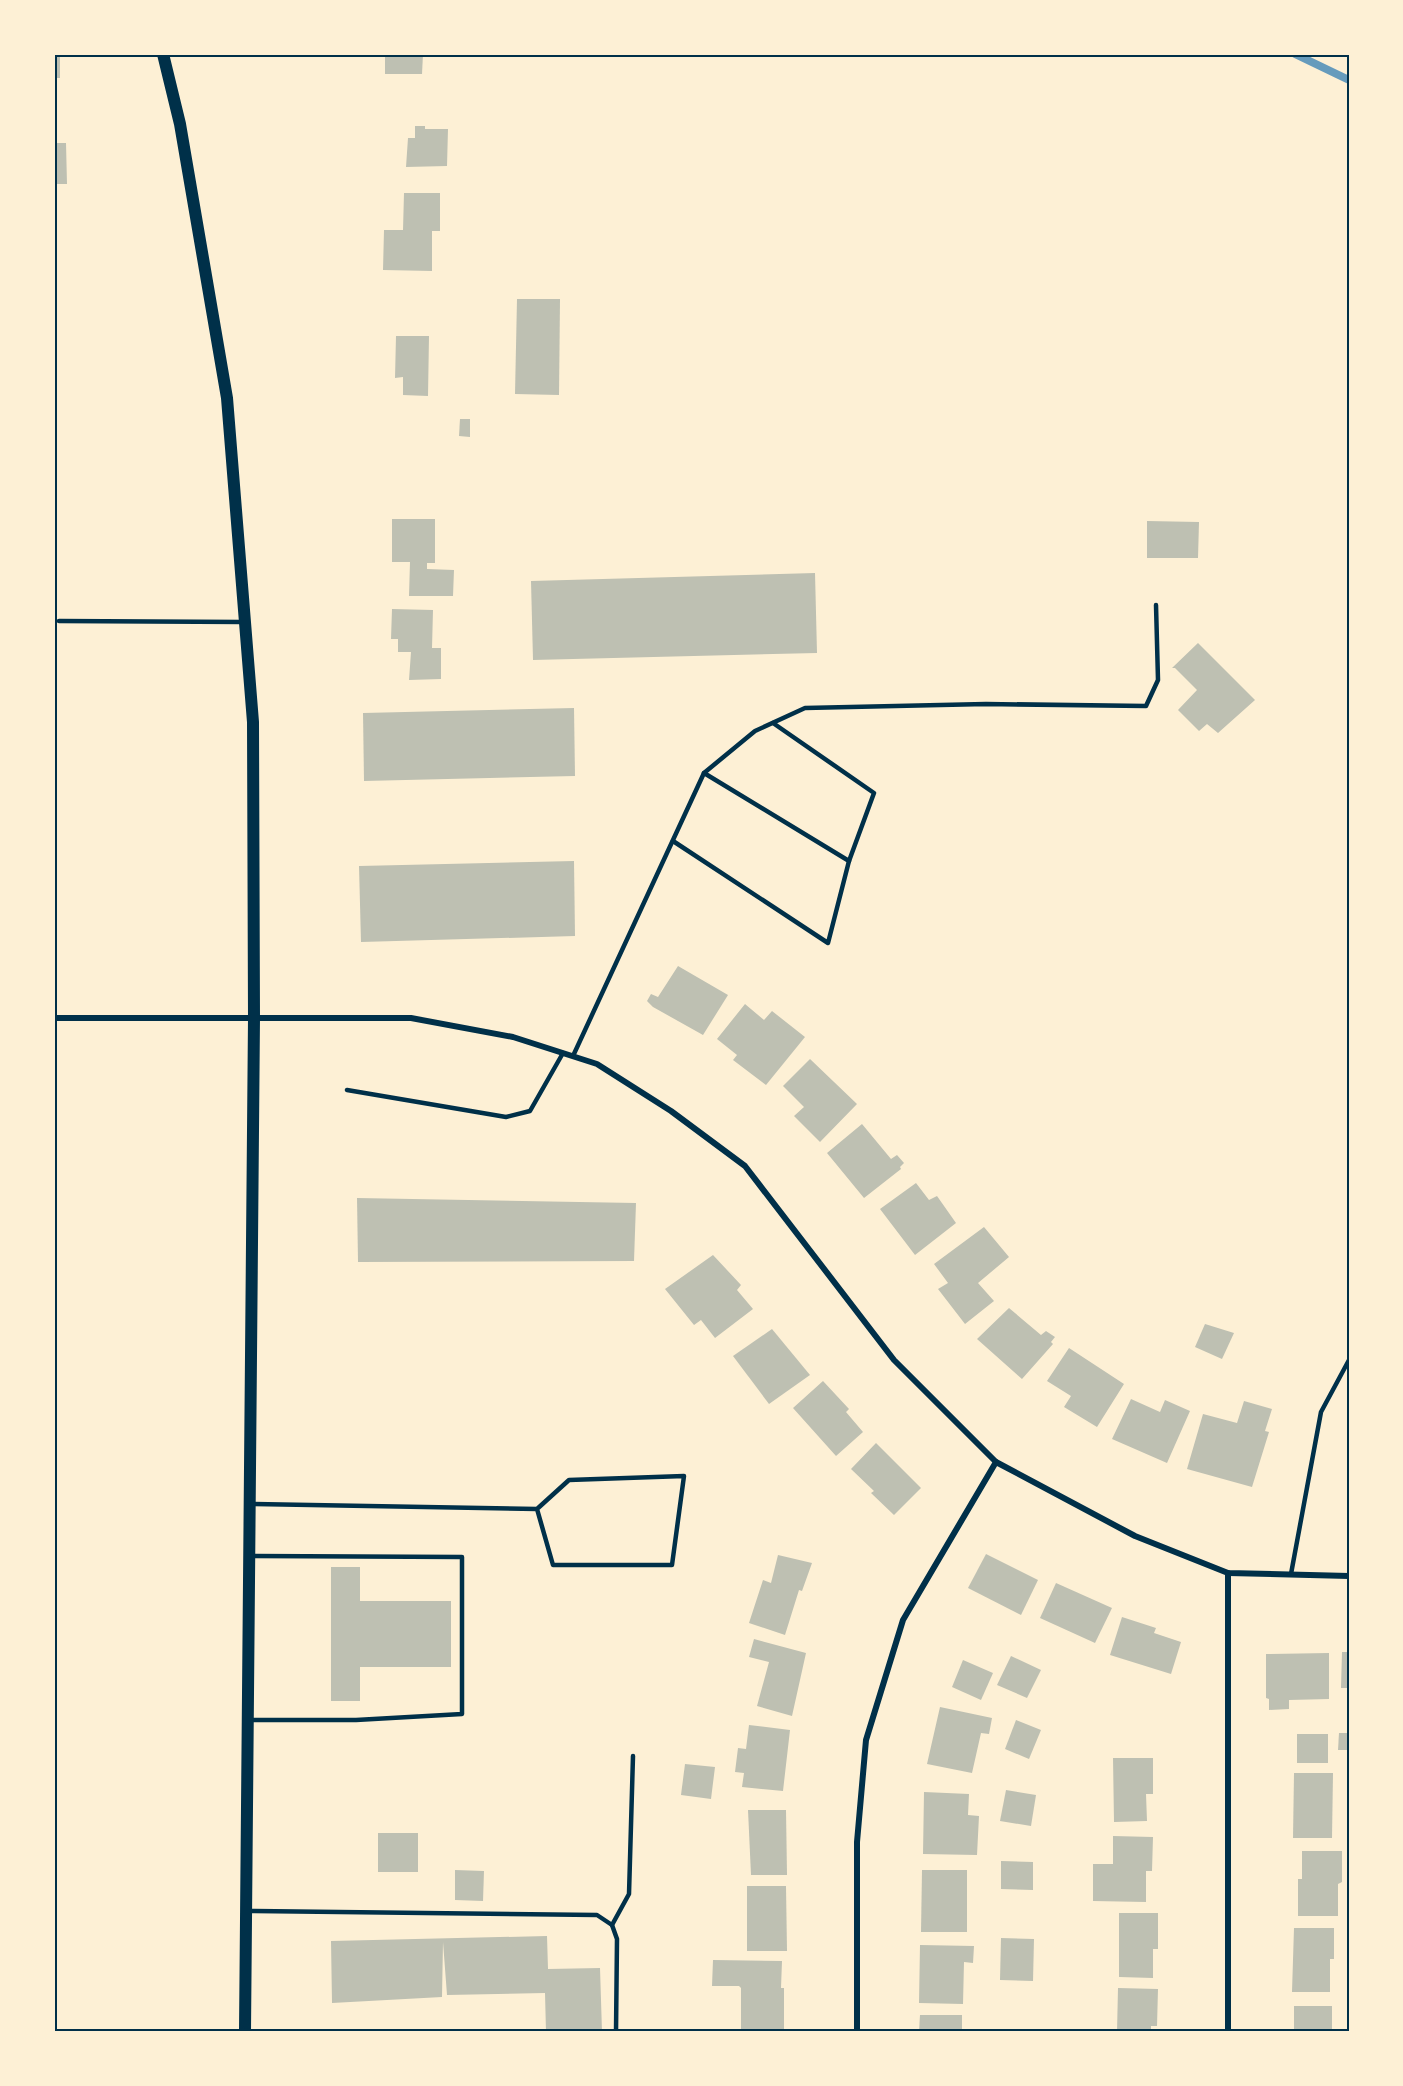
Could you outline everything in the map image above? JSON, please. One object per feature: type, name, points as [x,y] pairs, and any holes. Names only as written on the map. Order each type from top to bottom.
[{"type":"main road","points":[[163,54],[180,124],[227,398],[253,722],[254,1018],[244,2032]]},
{"type":"street","points":[[54,1018],[411,1018],[513,1037],[597,1064],[671,1111],[745,1166],[894,1360],[996,1462],[1136,1536],[1228,1573],[1349,1576]]},
{"type":"street","points":[[857,2032],[857,1842],[866,1740],[903,1620],[996,1462]]},
{"type":"street","points":[[1228,1573],[1228,2032]]},
{"type":"lane","points":[[573,1056],[704,773],[755,730],[805,708],[986,704],[1146,706],[1158,680],[1156,605]]},
{"type":"lane","points":[[59,621],[245,622]]},
{"type":"lane","points":[[673,841],[828,943],[849,861],[874,792],[773,723]]},
{"type":"lane","points":[[704,773],[849,861]]},
{"type":"lane","points":[[347,1089],[506,1117],[530,1111],[563,1053]]},
{"type":"lane","points":[[1291,1574],[1321,1412],[1349,1360]]},
{"type":"lane","points":[[250,1504],[537,1509],[569,1480],[684,1476],[672,1565],[553,1565],[537,1509]]},
{"type":"lane","points":[[247,1720],[356,1720],[462,1714],[462,1557],[249,1556]]},
{"type":"lane","points":[[612,1925],[629,1894],[633,1756]]},
{"type":"lane","points":[[246,1911],[597,1915],[612,1925],[617,1939],[616,2032]]},
{"type":"building","points":[[54,54],[60,54],[60,78],[54,78]]},
{"type":"building","points":[[385,54],[423,54],[422,74],[385,74]]},
{"type":"building","points":[[415,126],[425,126],[425,129],[448,129],[447,166],[406,167],[408,138],[415,138]]},
{"type":"building","points":[[54,143],[66,143],[67,184],[56,184],[57,223],[54,223]]},
{"type":"building","points":[[404,193],[440,193],[440,231],[432,231],[432,271],[383,270],[384,230],[403,230]]},
{"type":"building","points":[[517,299],[560,299],[559,395],[515,394]]},
{"type":"building","points":[[396,336],[429,336],[428,396],[403,395],[403,377],[395,378]]},
{"type":"building","points":[[460,419],[470,419],[470,437],[459,436]]},
{"type":"building","points":[[392,519],[435,519],[435,563],[427,563],[427,569],[454,570],[453,596],[409,596],[410,562],[392,562]]},
{"type":"building","points":[[1147,521],[1199,522],[1198,558],[1147,558]]},
{"type":"building","points":[[815,573],[817,653],[533,660],[531,581]]},
{"type":"building","points":[[392,609],[433,610],[432,648],[441,648],[441,679],[409,680],[411,652],[398,652],[398,639],[391,639]]},
{"type":"building","points":[[1198,643],[1255,700],[1218,733],[1207,724],[1199,731],[1178,710],[1197,690],[1175,668],[1172,668]]},
{"type":"building","points":[[574,708],[575,776],[364,781],[363,713]]},
{"type":"building","points":[[574,861],[575,936],[361,942],[359,866]]},
{"type":"building","points":[[678,966],[728,995],[703,1035],[653,1007],[647,1001],[651,994],[658,997]]},
{"type":"building","points":[[745,1004],[764,1020],[772,1011],[805,1037],[766,1085],[733,1060],[737,1055],[717,1039]]},
{"type":"building","points":[[810,1059],[857,1104],[820,1142],[794,1116],[804,1107],[783,1086]]},
{"type":"building","points":[[862,1124],[891,1159],[897,1155],[904,1163],[901,1169],[864,1198],[827,1153]]},
{"type":"building","points":[[916,1183],[929,1200],[937,1196],[956,1223],[915,1255],[880,1209]]},
{"type":"building","points":[[357,1198],[636,1203],[634,1261],[358,1262]]},
{"type":"building","points":[[984,1227],[1009,1257],[978,1283],[994,1301],[965,1324],[938,1289],[948,1283],[934,1264]]},
{"type":"building","points":[[713,1255],[741,1285],[737,1290],[753,1309],[715,1338],[701,1320],[694,1325],[665,1289]]},
{"type":"building","points":[[1009,1308],[1041,1335],[1046,1331],[1055,1337],[1051,1342],[1053,1344],[1022,1379],[977,1339]]},
{"type":"building","points":[[1205,1324],[1234,1333],[1222,1359],[1195,1347]]},
{"type":"building","points":[[772,1329],[810,1375],[769,1404],[733,1356]]},
{"type":"building","points":[[1069,1348],[1124,1384],[1097,1427],[1064,1407],[1071,1396],[1047,1381]]},
{"type":"building","points":[[823,1381],[849,1409],[846,1412],[863,1432],[836,1456],[793,1408]]},
{"type":"building","points":[[1131,1399],[1160,1412],[1165,1400],[1190,1411],[1167,1463],[1112,1439]]},
{"type":"building","points":[[1244,1401],[1272,1409],[1265,1431],[1269,1432],[1252,1487],[1187,1469],[1203,1414],[1237,1423]]},
{"type":"building","points":[[876,1443],[921,1488],[894,1515],[851,1469]]},
{"type":"building","points":[[986,1554],[1038,1580],[1021,1615],[968,1588]]},
{"type":"building","points":[[778,1555],[812,1563],[802,1591],[799,1590],[785,1635],[749,1623],[763,1580],[771,1583]]},
{"type":"building","points":[[331,1567],[360,1567],[360,1601],[451,1601],[451,1667],[360,1667],[360,1701],[331,1701]]},
{"type":"building","points":[[1056,1583],[1112,1608],[1095,1643],[1040,1618]]},
{"type":"building","points":[[1122,1617],[1156,1628],[1154,1633],[1181,1642],[1171,1674],[1110,1655]]},
{"type":"building","points":[[754,1639],[806,1653],[792,1716],[757,1706],[769,1662],[749,1657]]},
{"type":"building","points":[[1342,1652],[1349,1652],[1349,1688],[1341,1688]]},
{"type":"building","points":[[1329,1653],[1329,1699],[1289,1700],[1289,1709],[1269,1710],[1269,1699],[1266,1698],[1266,1654]]},
{"type":"building","points":[[1011,1656],[1041,1670],[1027,1698],[997,1685]]},
{"type":"building","points":[[963,1660],[993,1673],[981,1700],[952,1687]]},
{"type":"building","points":[[940,1707],[992,1718],[989,1734],[981,1733],[972,1773],[927,1764]]},
{"type":"building","points":[[1016,1720],[1041,1730],[1029,1759],[1005,1749]]},
{"type":"building","points":[[749,1725],[790,1730],[783,1791],[742,1787],[744,1773],[735,1772],[738,1748],[746,1749]]},
{"type":"building","points":[[1339,1733],[1349,1733],[1349,1750],[1338,1750]]},
{"type":"building","points":[[1297,1734],[1328,1734],[1328,1763],[1297,1763]]},
{"type":"building","points":[[1113,1758],[1153,1758],[1153,1794],[1146,1794],[1147,1821],[1114,1822]]},
{"type":"building","points":[[685,1764],[715,1767],[711,1799],[681,1795]]},
{"type":"building","points":[[1294,1773],[1333,1773],[1332,1838],[1293,1838]]},
{"type":"building","points":[[1006,1790],[1036,1795],[1031,1826],[1000,1821]]},
{"type":"building","points":[[924,1792],[969,1794],[968,1815],[979,1816],[977,1855],[923,1854]]},
{"type":"building","points":[[748,1810],[786,1810],[787,1875],[751,1875]]},
{"type":"building","points":[[378,1833],[418,1833],[418,1872],[378,1872]]},
{"type":"building","points":[[1113,1836],[1153,1837],[1152,1871],[1146,1871],[1146,1902],[1093,1901],[1093,1864],[1113,1864]]},
{"type":"building","points":[[1302,1851],[1342,1851],[1342,1882],[1338,1884],[1338,1916],[1298,1916],[1298,1879],[1302,1879]]},
{"type":"building","points":[[1001,1861],[1033,1862],[1033,1890],[1001,1889]]},
{"type":"building","points":[[455,1870],[484,1871],[483,1901],[455,1900]]},
{"type":"building","points":[[922,1870],[967,1870],[967,1932],[921,1932]]},
{"type":"building","points":[[747,1886],[786,1886],[787,1951],[747,1951]]},
{"type":"building","points":[[1119,1913],[1158,1913],[1158,1949],[1153,1949],[1153,1978],[1119,1977]]},
{"type":"building","points":[[1294,1928],[1334,1928],[1334,1959],[1330,1959],[1330,1992],[1292,1992]]},
{"type":"building","points":[[547,1936],[548,1969],[600,1968],[602,2032],[546,2032],[545,1993],[447,1995],[443,1942],[442,1997],[332,2003],[331,1941]]},
{"type":"building","points":[[1001,1938],[1034,1939],[1033,1981],[1000,1980]]},
{"type":"building","points":[[920,1945],[974,1946],[973,1963],[964,1962],[963,2004],[919,2003]]},
{"type":"building","points":[[713,1960],[782,1961],[784,2030],[741,2029],[741,1988],[739,1986],[712,1986]]},
{"type":"building","points":[[1118,1988],[1158,1989],[1157,2026],[1151,2026],[1151,2032],[1117,2032]]},
{"type":"building","points":[[1294,2006],[1332,2006],[1332,2032],[1294,2032]]},
{"type":"building","points":[[920,2015],[962,2015],[962,2032],[919,2032]]},
{"type":"waterway","points":[[1295,54],[1349,80]]}]
